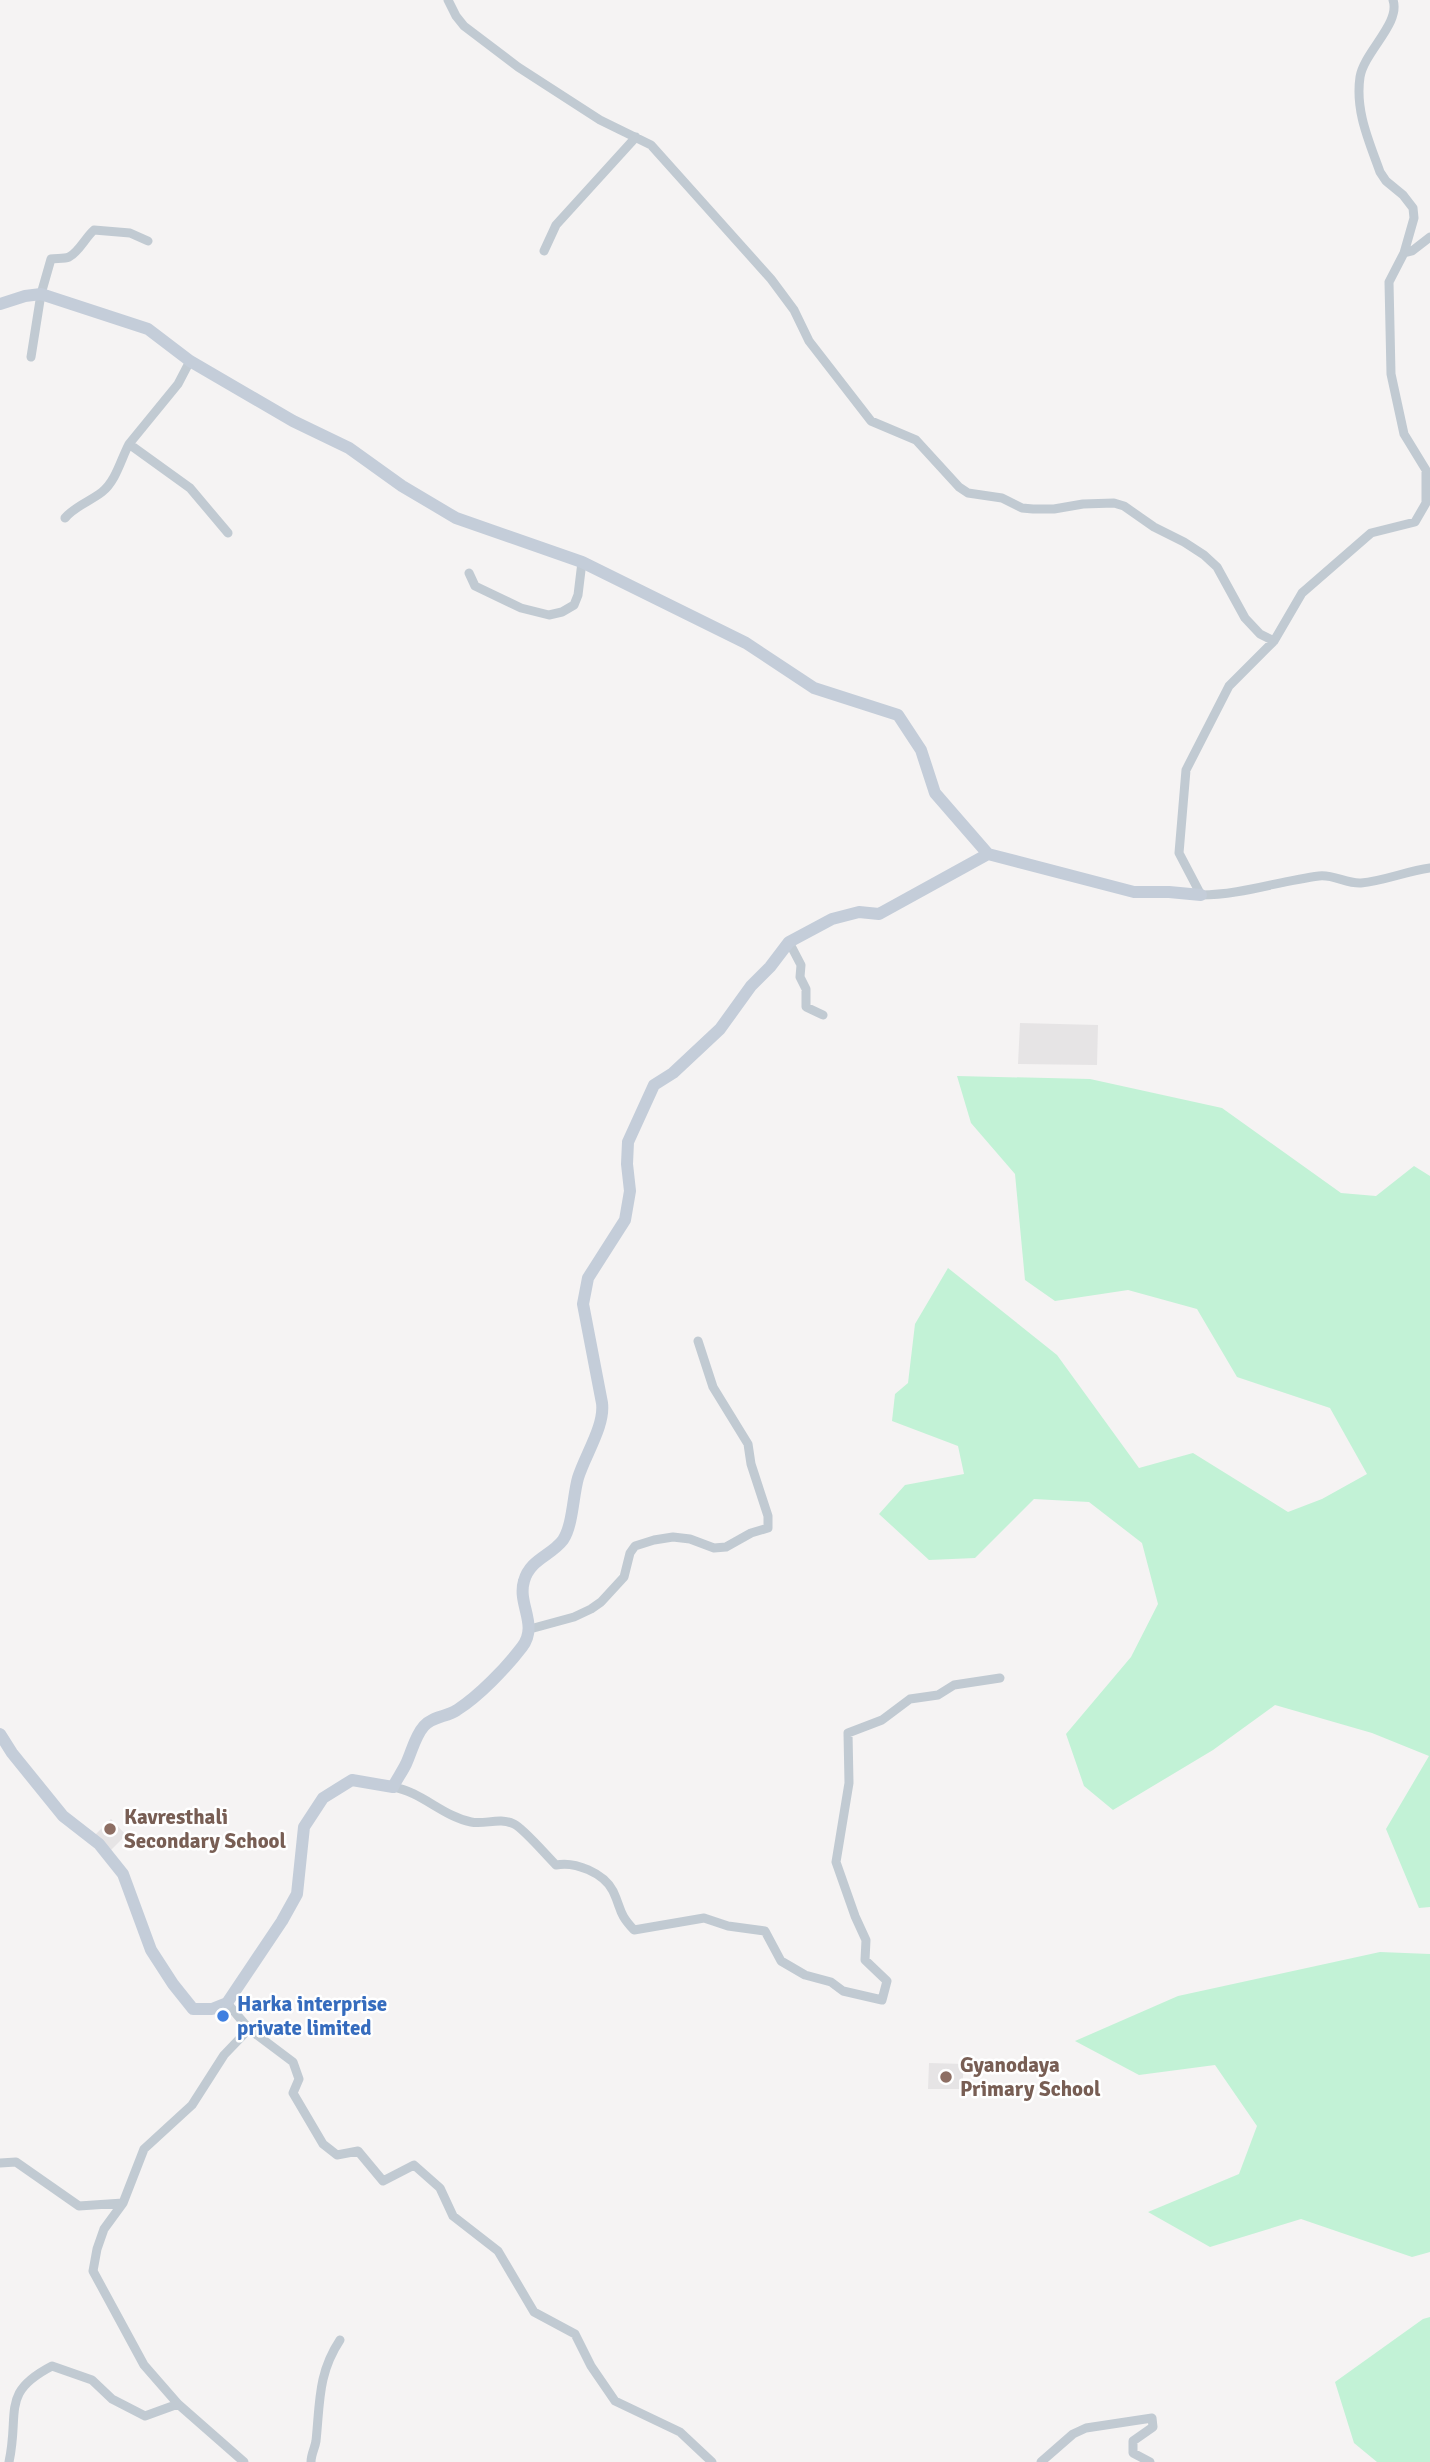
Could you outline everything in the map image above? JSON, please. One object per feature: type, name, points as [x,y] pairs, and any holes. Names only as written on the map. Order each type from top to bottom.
[{"type":"street","points":[[448,0],[456,16],[479,39],[600,120],[651,145],[771,279],[794,310],[809,341],[871,421],[916,440],[968,494],[1002,498],[1022,508],[1033,509],[1083,504],[1114,503],[1124,506],[1210,561],[1226,581],[1245,618],[1260,634],[1274,641]]},
{"type":"street","points":[[1201,895],[1179,853],[1186,770],[1229,686],[1274,641],[1302,593],[1371,533],[1415,522],[1426,503],[1426,470],[1404,434],[1391,374],[1389,282],[1404,253],[1414,218],[1413,208],[1404,195],[1386,181],[1380,172],[1359,109],[1359,88],[1365,60],[1390,23],[1395,6],[1393,0]]},
{"type":"street","points":[[544,251],[556,225],[636,137]]},
{"type":"street","points":[[31,357],[48,262],[54,258],[67,258],[77,251],[85,237],[94,230],[130,233],[148,241]]},
{"type":"street","points":[[1404,253],[1412,251],[1430,236]]},
{"type":"street","points":[[0,304],[41,294],[148,329],[190,361],[293,421],[349,449],[402,486],[456,518],[582,562],[746,643],[814,688],[898,715],[921,750],[935,793],[988,854],[1134,892],[1201,895],[1264,888],[1322,875],[1360,884],[1413,870],[1430,869]]},
{"type":"street","points":[[65,518],[72,510],[102,492],[114,479],[129,443],[178,384],[190,361]]},
{"type":"street","points":[[129,443],[190,488],[228,533]]},
{"type":"street","points":[[469,573],[475,586],[521,608],[549,615],[574,605],[578,595],[582,562]]},
{"type":"street","points":[[393,1787],[422,1728],[429,1721],[453,1713],[470,1700],[523,1646],[529,1636],[524,1580],[534,1563],[556,1547],[565,1536],[578,1478],[602,1417],[602,1403],[583,1304],[588,1278],[625,1220],[631,1191],[627,1164],[628,1142],[654,1085],[673,1073],[720,1029],[751,986],[789,942],[832,919],[859,912],[879,914],[988,854]]},
{"type":"street","points":[[789,942],[801,965],[800,978],[806,989],[806,1007],[823,1015]]},
{"type":"street","points":[[530,1629],[574,1617],[601,1602],[624,1577],[630,1553],[635,1546],[673,1537],[690,1539],[714,1548],[726,1547],[751,1533],[768,1528],[766,1507],[751,1464],[748,1444],[713,1387],[698,1341]]},
{"type":"street","points":[[0,1734],[63,1816],[99,1844],[123,1874],[151,1950],[193,2009],[212,2009],[227,2003],[297,1894],[304,1827],[323,1798],[352,1780],[415,1793],[435,1807],[470,1822],[504,1821],[518,1826],[556,1865],[568,1863],[587,1868],[612,1888],[622,1917],[634,1930],[705,1918],[728,1926],[765,1931],[781,1961],[805,1975],[831,1982],[843,1991],[882,2000],[887,1981],[865,1960],[866,1940],[836,1862],[849,1783],[848,1733],[883,1720],[910,1699],[937,1695],[954,1685],[1000,1678]]},
{"type":"street","points":[[227,2003],[249,2029],[293,2062],[299,2079],[293,2093],[323,2144],[337,2155],[358,2151],[383,2181],[414,2165],[440,2188],[453,2216],[498,2252],[534,2312],[575,2334],[591,2366],[615,2401],[680,2432],[712,2462]]},
{"type":"street","points":[[244,2462],[178,2403],[144,2365],[93,2271],[104,2229],[123,2203],[144,2149],[192,2105],[224,2055],[249,2029]]},
{"type":"street","points":[[0,2163],[16,2162],[79,2206],[123,2203]]},
{"type":"street","points":[[311,2462],[316,2445],[321,2380],[330,2356],[340,2340]]},
{"type":"street","points":[[9,2462],[12,2448],[7,2410],[16,2386],[33,2373],[52,2366],[92,2380],[112,2399],[145,2416],[178,2403]]},
{"type":"street","points":[[1041,2462],[1073,2434],[1086,2428],[1152,2418],[1153,2427],[1133,2441],[1133,2453],[1150,2462]]},
{"type":"shaded area","points":[[1020,1023],[1098,1025],[1097,1065],[1018,1064]]},
{"type":"shaded area","name":"Kavresthali Secondary School","points":[[111,1819],[126,1835],[110,1851],[94,1836]]},
{"type":"shaded area","name":"Gyanodaya Primary School","points":[[929,2063],[964,2064],[962,2089],[928,2089]]},
{"type":"green space","points":[[957,1076],[1090,1079],[1222,1108],[1341,1193],[1376,1196],[1414,1166],[1430,1176],[1430,1907],[1419,1908],[1386,1829],[1429,1756],[1372,1733],[1275,1705],[1213,1750],[1113,1810],[1084,1786],[1066,1734],[1131,1657],[1158,1604],[1142,1543],[1089,1502],[1034,1499],[975,1558],[929,1560],[879,1514],[905,1485],[964,1474],[958,1446],[892,1421],[895,1394],[908,1383],[915,1324],[948,1268],[1057,1355],[1139,1468],[1193,1453],[1288,1512],[1322,1499],[1367,1474],[1330,1408],[1237,1377],[1197,1309],[1128,1290],[1055,1301],[1025,1280],[1015,1174],[971,1123]]},
{"type":"green space","points":[[1380,1952],[1430,1954],[1430,2252],[1412,2257],[1301,2219],[1210,2247],[1148,2212],[1239,2174],[1257,2126],[1215,2065],[1139,2075],[1075,2041],[1178,1996]]},
{"type":"green space","points":[[1430,2317],[1430,2462],[1377,2462],[1354,2443],[1335,2382],[1423,2319]]},
{"type":"place","name":"Kavresthali Secondary School","points":[[110,1829]]},
{"type":"place","name":"Harka interprise private limited","points":[[223,2016]]},
{"type":"place","name":"Gyanodaya Primary School","points":[[946,2077]]}]
